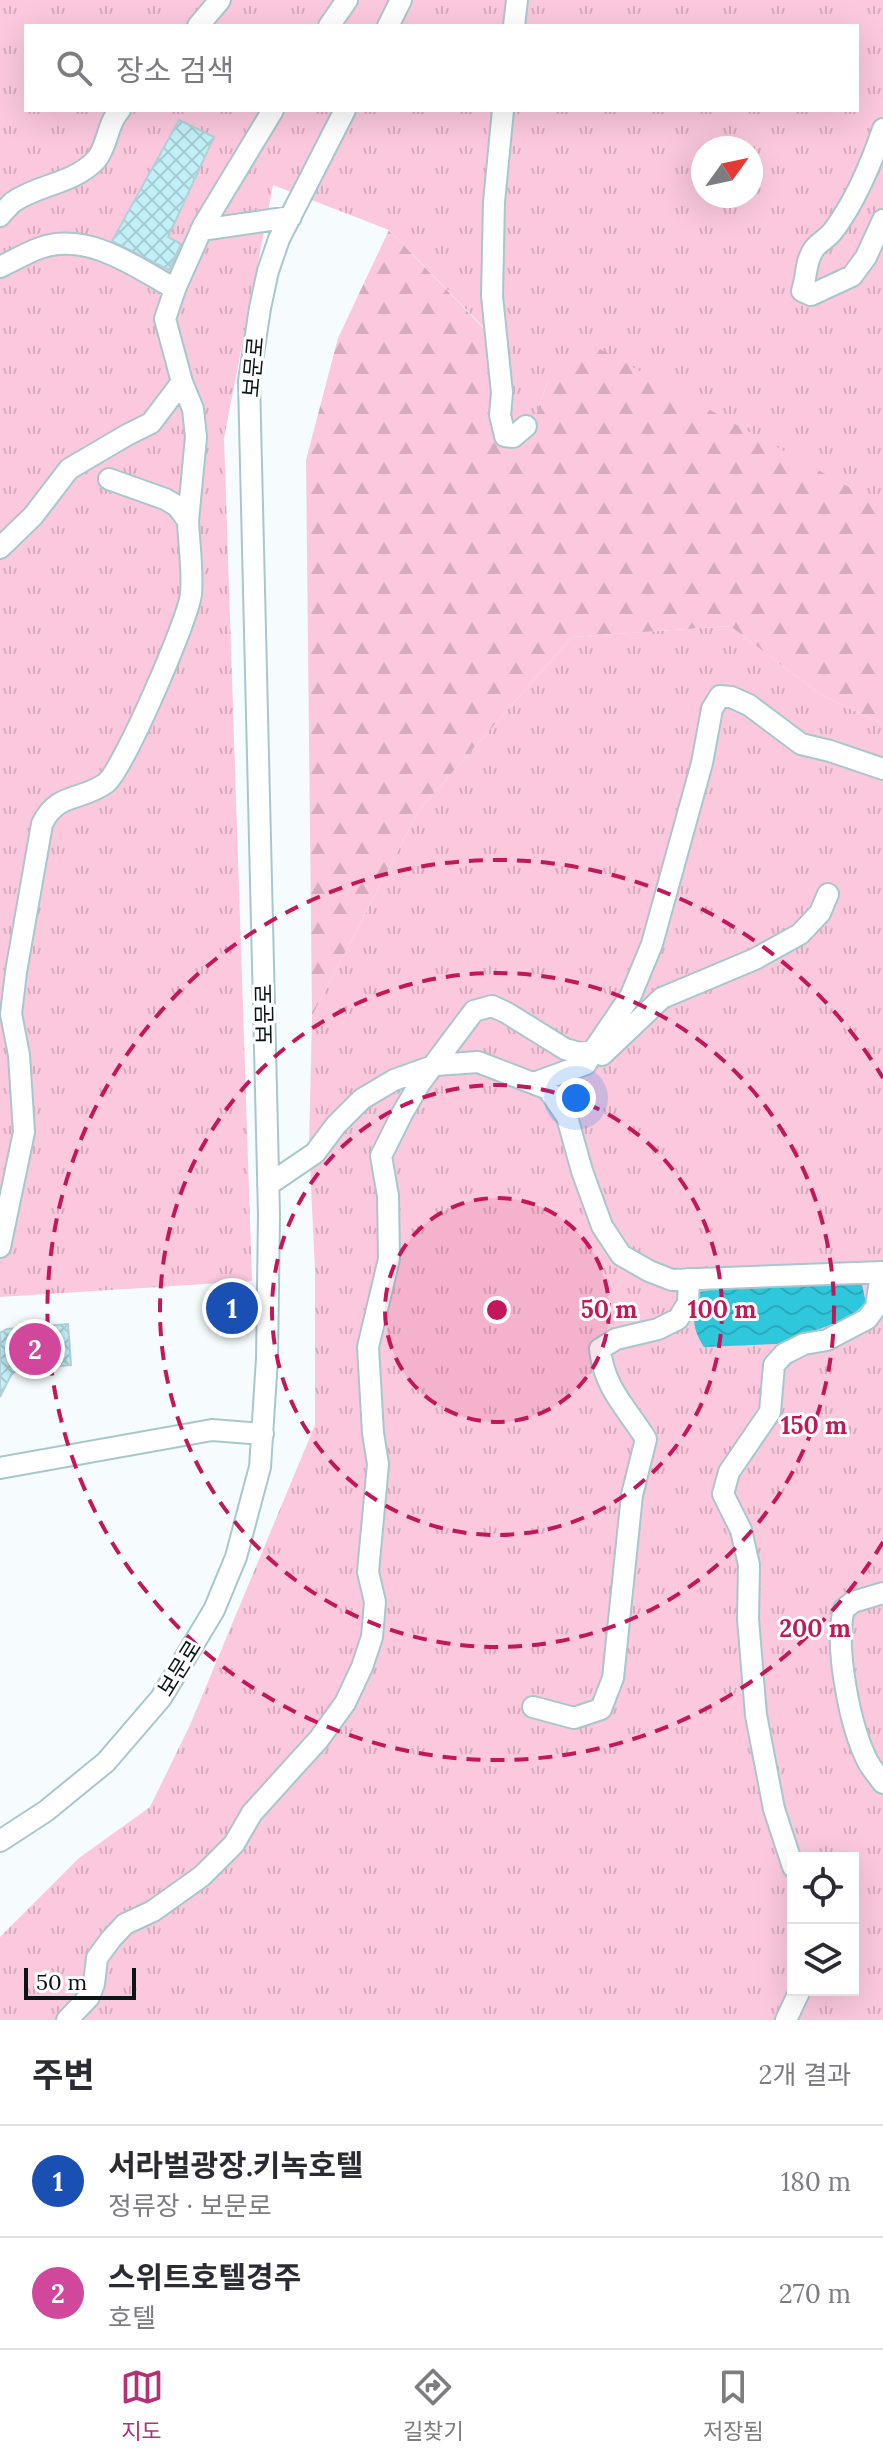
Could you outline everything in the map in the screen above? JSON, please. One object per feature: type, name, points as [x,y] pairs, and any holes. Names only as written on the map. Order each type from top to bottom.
[{"type":"street","points":[[200,24],[220,0]]},
{"type":"street","points":[[330,24],[347,0]]},
{"type":"street","points":[[389,24],[401,0]]},
{"type":"street","points":[[514,24],[517,0]]},
{"type":"street","points":[[0,216],[14,202],[63,182],[97,159],[118,112]]},
{"type":"street","points":[[0,1247],[24,1132],[19,1055],[11,1014],[42,824],[51,808],[107,783],[117,771],[144,717],[191,595],[188,521],[196,437],[193,409],[182,382],[165,319],[201,230],[272,112]]},
{"type":"street","name":"보문로","points":[[0,1841],[46,1811],[106,1762],[161,1698],[214,1610],[236,1557],[260,1467],[267,1359],[268,1185],[249,381],[253,343],[268,271],[279,239],[344,112]]},
{"type":"street","points":[[503,112],[494,202],[492,296],[502,393],[500,415],[505,436],[513,437],[526,426]]},
{"type":"street","points":[[883,129],[873,159],[848,207],[831,233],[813,250],[802,291],[811,295],[852,276],[866,257],[883,220]]},
{"type":"street","points":[[201,230],[291,217]]},
{"type":"street","points":[[0,267],[42,247],[81,243],[123,260],[175,289]]},
{"type":"street","points":[[0,548],[33,516],[69,469],[151,423],[182,382]]},
{"type":"street","points":[[109,479],[165,499],[177,506],[188,521]]},
{"type":"street","points":[[541,1086],[586,1064],[631,995],[652,944],[702,763],[712,709],[720,696],[749,705],[801,744],[883,769]]},
{"type":"street","points":[[541,1086],[585,1071],[662,998],[755,959],[800,934],[820,913],[828,894]]},
{"type":"street","points":[[67,2020],[89,1997],[97,1958],[111,1939],[125,1924],[153,1911],[202,1876],[234,1844],[252,1813],[319,1739],[345,1703],[362,1667],[372,1637],[375,1602],[368,1572],[378,1464],[368,1347],[389,1259],[388,1196],[381,1156],[403,1112],[420,1083],[474,1011],[492,1006],[565,1049],[580,1053],[593,1051]]},
{"type":"street","points":[[268,1185],[315,1153],[336,1125],[362,1099],[394,1080],[436,1065],[478,1062],[541,1086],[567,1117],[602,1226],[621,1255],[649,1271],[672,1280],[882,1272],[876,1307],[867,1319],[827,1340],[804,1344],[784,1354],[774,1365],[770,1412],[729,1472],[723,1494],[741,1530],[749,1565],[748,1619],[756,1715],[774,1809],[788,1852]]},
{"type":"street","points":[[533,1707],[574,1718],[601,1709],[613,1678],[632,1495],[646,1439],[614,1394],[602,1369],[600,1349],[616,1339],[658,1329],[678,1319],[688,1303],[689,1279]]},
{"type":"street","points":[[0,1468],[212,1430],[263,1434]]},
{"type":"street","points":[[883,1593],[853,1602],[844,1609],[841,1621],[844,1676],[852,1715],[868,1762],[883,1783]]},
{"type":"street","points":[[786,2020],[797,1996]]},
{"type":"green space","points":[[0,0],[883,0],[883,506],[548,380],[526,444],[505,448],[498,422],[490,334],[389,230],[273,185],[224,438],[252,1281],[0,1297]]},
{"type":"green space","points":[[389,230],[490,335],[498,422],[506,448],[526,444],[548,380],[591,344],[883,506],[883,724],[821,695],[730,626],[572,637],[419,810],[312,1016],[306,460],[338,338]]},
{"type":"green space","points":[[730,626],[821,695],[883,724],[883,2020],[0,2020],[0,1937],[79,1858],[150,1807],[190,1725],[315,1425],[315,1270],[309,1145],[312,1016],[419,810],[572,637]]},
{"type":"water","points":[[861,1280],[866,1303],[847,1319],[777,1344],[704,1347],[695,1327],[695,1307],[700,1292],[728,1286],[804,1286]]},
{"type":"building","points":[[179,120],[214,137],[168,237],[181,244],[169,270],[112,241]]},
{"type":"building","points":[[68,1324],[71,1365],[18,1369],[11,1375],[0,1397],[0,1333],[7,1329]]},
{"type":"place","name":"서라벌광장.키녹호텔","points":[[232,1308]]},
{"type":"place","name":"스위트호텔경주","points":[[35,1349]]}]
